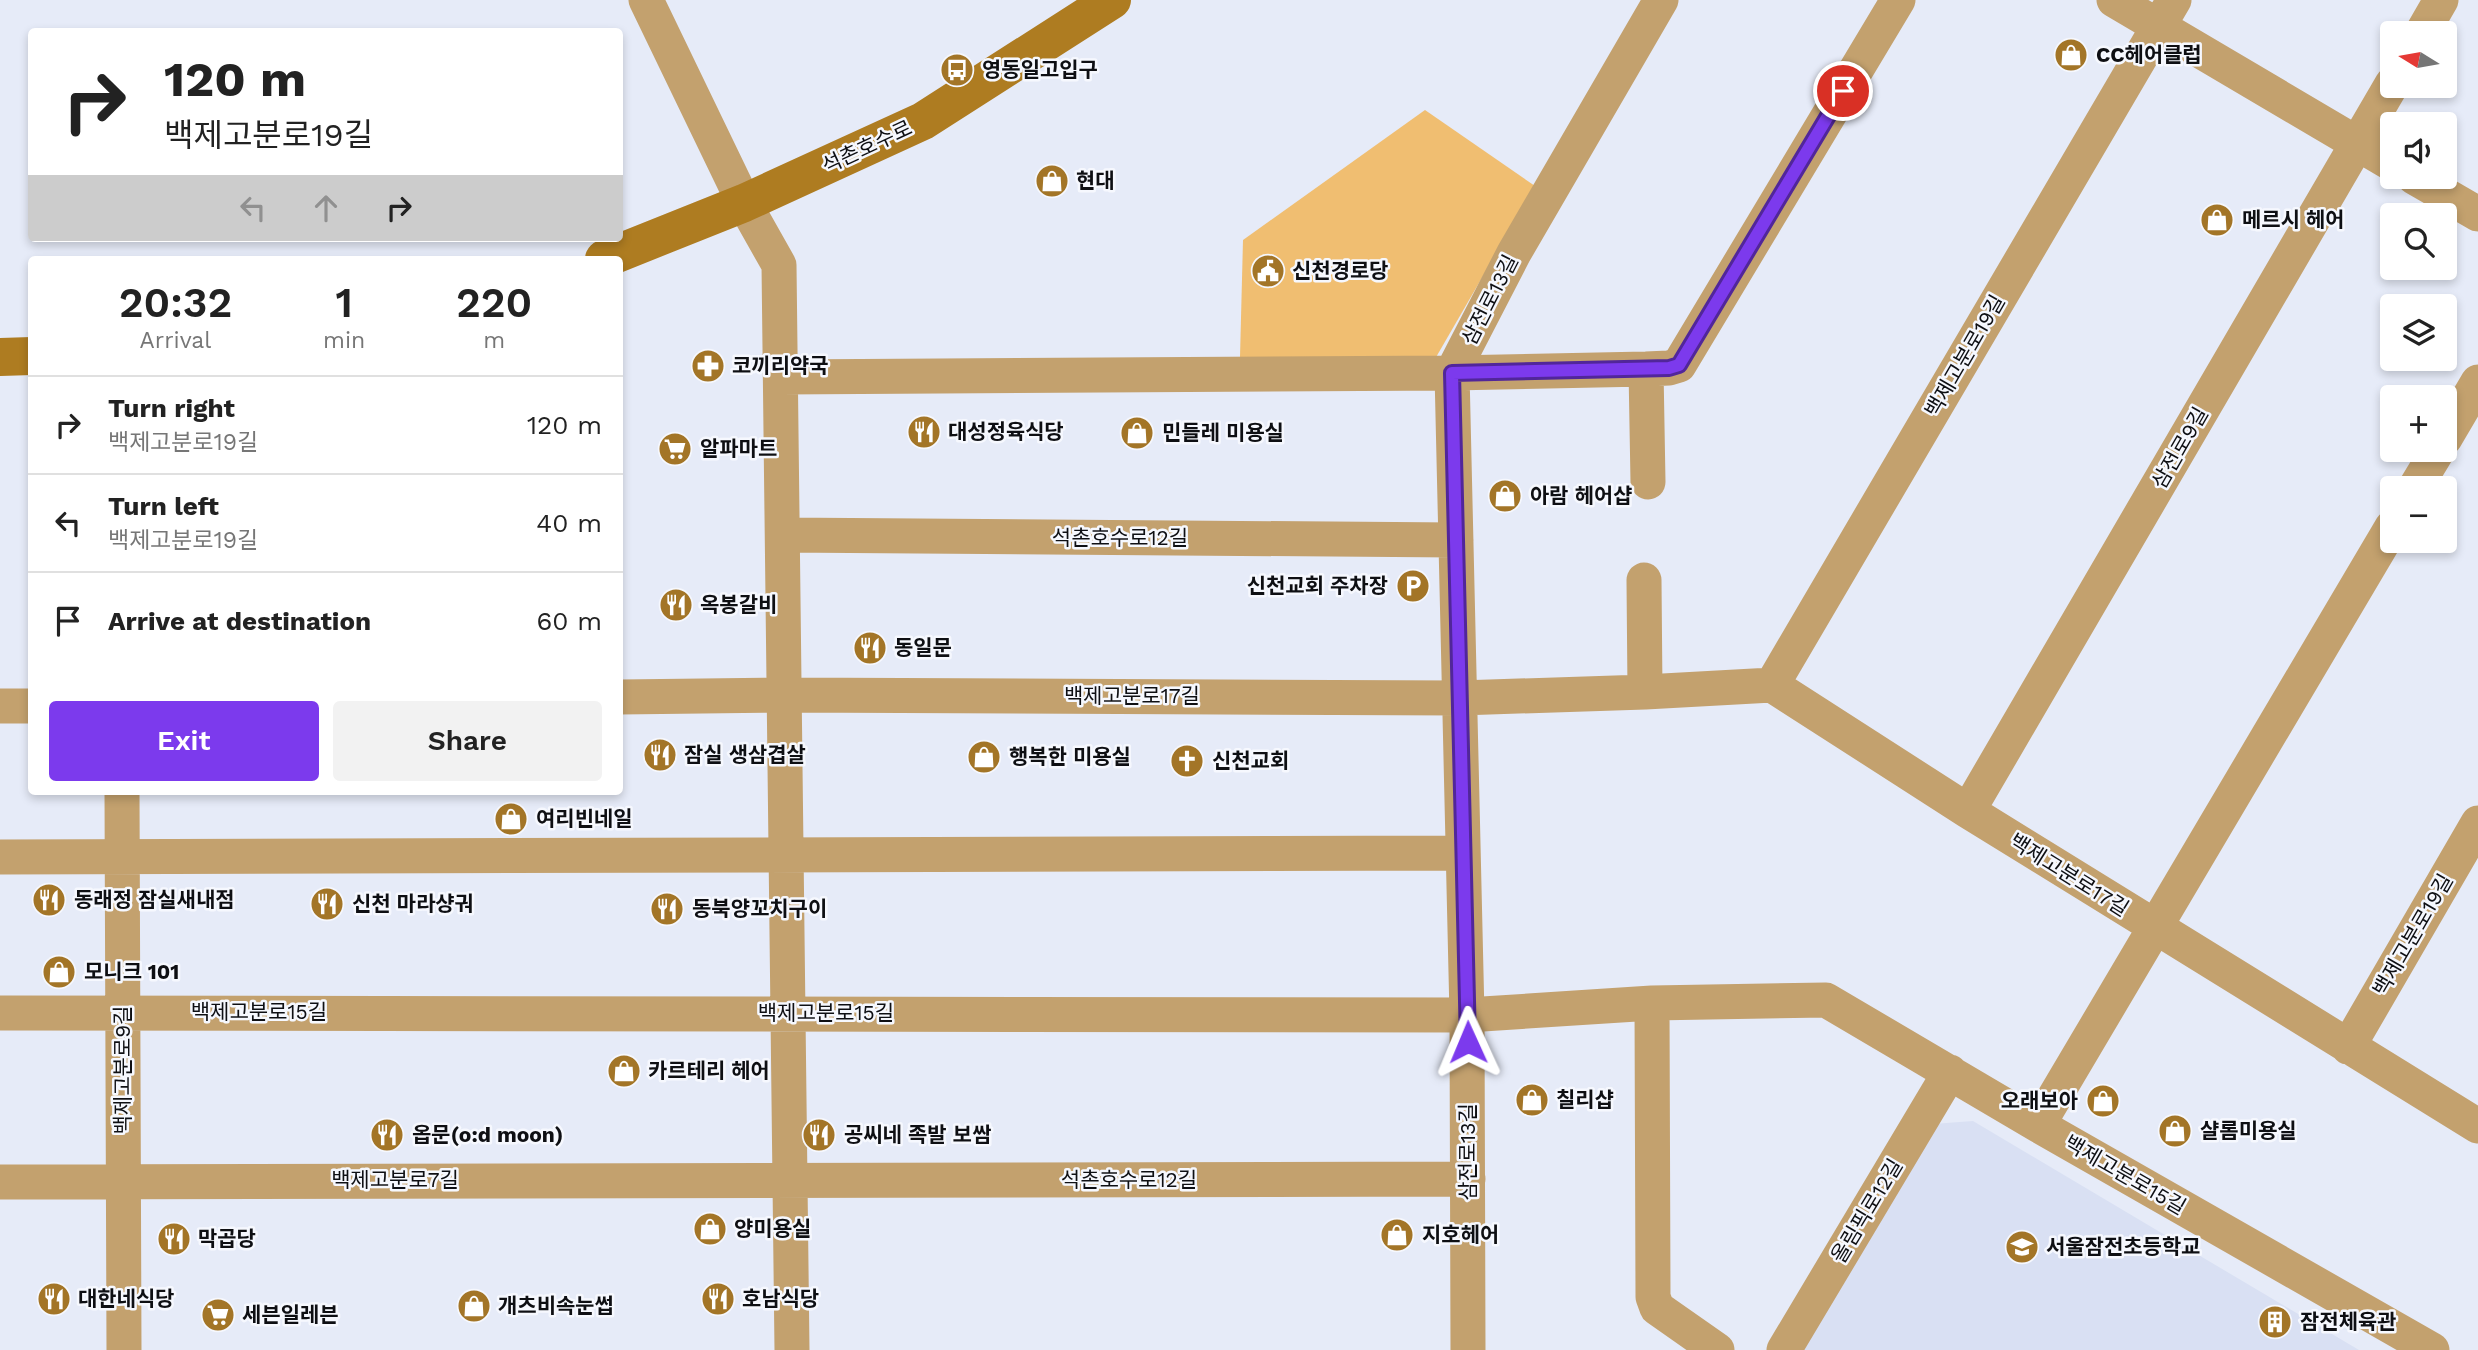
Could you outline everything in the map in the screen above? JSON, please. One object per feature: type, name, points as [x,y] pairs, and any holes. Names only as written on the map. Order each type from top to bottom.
[{"type":"street","points":[[646,0],[744,203],[779,265],[792,1350]]},
{"type":"street","name":"석촌호수로","points":[[612,256],[744,203],[923,121],[1112,0]]},
{"type":"street","name":"삼전로13길","points":[[1468,1350],[1467,1015],[1452,373],[1514,253],[1661,0]]},
{"type":"street","points":[[781,377],[1452,373],[1646,369],[1679,365],[1898,0]]},
{"type":"street","points":[[2114,0],[2166,13],[2380,157]]},
{"type":"street","points":[[2429,21],[2441,0]]},
{"type":"street","name":"백제고분로19길","points":[[1772,685],[2166,13]]},
{"type":"street","name":"삼전로9길","points":[[1968,811],[2384,98]]},
{"type":"street","points":[[2435,189],[2478,214]]},
{"type":"street","points":[[0,357],[28,356]]},
{"type":"street","points":[[1646,369],[1648,482]]},
{"type":"street","points":[[2457,418],[2478,382]]},
{"type":"street","name":"석촌호수로12길","points":[[783,535],[1456,540]]},
{"type":"street","points":[[2038,1125],[2380,547]]},
{"type":"street","points":[[1644,580],[1645,692]]},
{"type":"street","name":"백제고분로17길","points":[[623,697],[784,695],[1460,698],[1772,685],[2154,928],[2478,1126]]},
{"type":"street","points":[[0,706],[28,706]]},
{"type":"street","name":"백제고분로9길","points":[[122,795],[124,1350]]},
{"type":"street","name":"백제고분로19길","points":[[2348,1047],[2478,823]]},
{"type":"street","points":[[0,857],[1464,853]]},
{"type":"street","name":"백제고분로15길","points":[[0,1013],[1467,1015],[1652,1003],[1826,1000],[2038,1125],[2432,1350]]},
{"type":"street","points":[[1652,1003],[1653,1297],[1657,1308],[1717,1350]]},
{"type":"street","name":"올림픽로12길","points":[[1784,1350],[1950,1072]]},
{"type":"street","name":"석촌호수로12길","points":[[790,1180],[1468,1179]]},
{"type":"street","name":"백제고분로7길","points":[[0,1182],[790,1180]]},
{"type":"shaded area","points":[[1425,110],[1535,186],[1435,359],[1240,357],[1243,240]]},
{"type":"shaded area","name":"서울잠전초등학교","points":[[1973,1121],[2359,1350],[1797,1350],[1933,1124]]},
{"type":"place","name":"CC헤어클럽","points":[[2071,55]]},
{"type":"place","name":"영동일고입구","points":[[957,70]]},
{"type":"place","name":"현대","points":[[1052,181]]},
{"type":"place","name":"메르시 헤어","points":[[2217,220]]},
{"type":"place","name":"신천경로당","points":[[1268,271]]},
{"type":"place","name":"코끼리약국","points":[[708,366]]},
{"type":"place","name":"대성정육식당","points":[[924,432]]},
{"type":"place","name":"민들레 미용실","points":[[1137,433]]},
{"type":"place","name":"알파마트","points":[[675,449]]},
{"type":"place","name":"아람 헤어샵","points":[[1505,496]]},
{"type":"place","name":"신천교회 주차장","points":[[1413,586]]},
{"type":"place","name":"옥봉갈비","points":[[676,605]]},
{"type":"place","name":"동일문","points":[[870,648]]},
{"type":"place","name":"잠실 생삼겹살","points":[[660,755]]},
{"type":"place","name":"행복한 미용실","points":[[984,757]]},
{"type":"place","name":"신천교회","points":[[1187,761]]},
{"type":"place","name":"여리빈네일","points":[[511,819]]},
{"type":"place","name":"동래정 잠실새내점","points":[[49,900]]},
{"type":"place","name":"신천 마라샹궈","points":[[327,904]]},
{"type":"place","name":"동북양꼬치구이","points":[[667,909]]},
{"type":"place","name":"모니크 101","points":[[59,972]]},
{"type":"place","name":"카르테리 헤어","points":[[624,1071]]},
{"type":"place","name":"칠리샵","points":[[1532,1100]]},
{"type":"place","name":"오래보아","points":[[2103,1101]]},
{"type":"place","name":"샬롬미용실","points":[[2175,1131]]},
{"type":"place","name":"옵문(o:d moon)","points":[[387,1135]]},
{"type":"place","name":"공씨네 족발 보쌈","points":[[819,1135]]},
{"type":"place","name":"양미용실","points":[[710,1229]]},
{"type":"place","name":"지호헤어","points":[[1397,1235]]},
{"type":"place","name":"막곱당","points":[[174,1239]]},
{"type":"place","name":"서울잠전초등학교","points":[[2022,1247]]},
{"type":"place","name":"대한네식당","points":[[54,1299]]},
{"type":"place","name":"호남식당","points":[[718,1299]]},
{"type":"place","name":"개츠비속눈썹","points":[[474,1306]]},
{"type":"place","name":"세븐일레븐","points":[[218,1315]]},
{"type":"place","name":"잠전체육관","points":[[2275,1322]]},
{"type":"route","points":[[1468,1042],[1452,373],[1669,368],[1679,365],[1843,91]]}]
